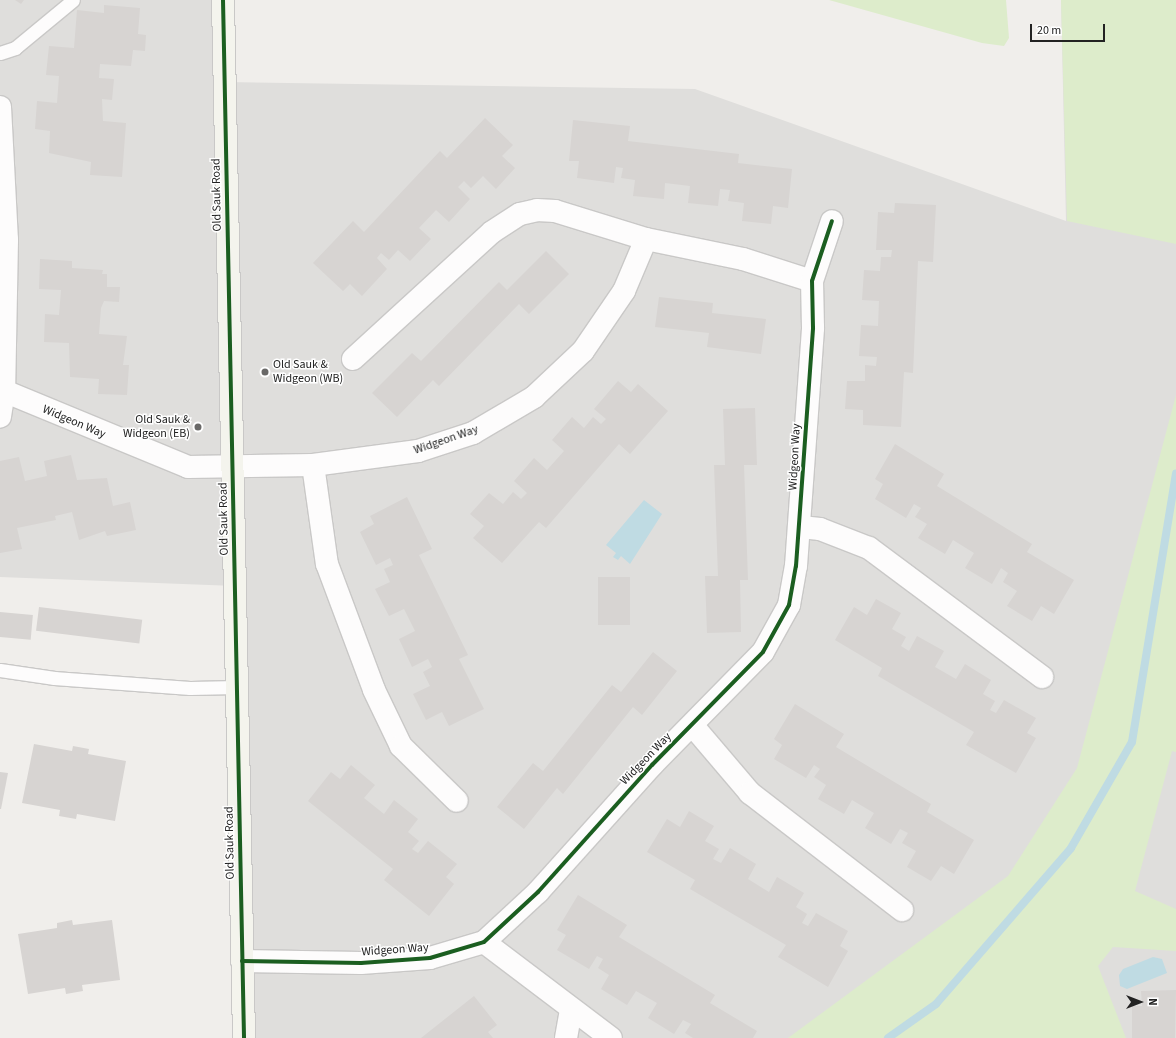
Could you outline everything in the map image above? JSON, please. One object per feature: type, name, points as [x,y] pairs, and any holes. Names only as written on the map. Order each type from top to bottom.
[{"type":"street","name":"Old Sauk Road","points":[[223,0],[244,1038]]},
{"type":"street","points":[[0,107],[7,240],[4,392],[0,417]]},
{"type":"street","points":[[353,359],[492,232],[520,214],[555,211],[646,239],[743,259],[812,281]]},
{"type":"street","name":"Widgeon Way","points":[[242,960],[361,963],[430,958],[484,942],[538,892],[652,765],[693,726],[763,652],[789,605],[802,527],[813,328],[812,281],[832,222]]},
{"type":"street","name":"Widgeon Way","points":[[4,392],[188,467],[232,465],[313,465],[418,452],[473,433],[534,397],[583,351],[607,318],[624,291],[646,239]]},
{"type":"street","points":[[313,465],[327,564],[374,690],[401,746],[457,801]]},
{"type":"street","points":[[802,527],[820,529],[869,548],[1042,677]]},
{"type":"street","points":[[693,726],[750,793],[902,910]]},
{"type":"street","points":[[484,942],[571,1010],[610,1038]]},
{"type":"street","points":[[566,1038],[571,1010]]},
{"type":"lane","points":[[0,53],[15,48],[73,0]]},
{"type":"lane","points":[[0,670],[86,680],[190,688],[237,687]]},
{"type":"shaded area","points":[[0,0],[223,0],[225,82],[695,89],[1066,221],[1061,0],[1176,0],[1176,1038],[244,1038],[235,586],[0,577]]},
{"type":"green space","points":[[829,0],[1006,0],[1009,38],[1004,46],[982,43]]},
{"type":"green space","points":[[1061,0],[1176,0],[1176,244],[1067,221]]},
{"type":"green space","points":[[1176,395],[1176,752],[1172,751],[1135,891],[1176,909],[1176,951],[1113,947],[1098,966],[1126,1038],[788,1038],[1008,876],[1077,768]]},
{"type":"water","points":[[644,500],[662,514],[630,564],[621,556],[618,560],[613,557],[616,553],[606,545]]},
{"type":"water","points":[[1153,957],[1162,959],[1167,973],[1127,989],[1120,986],[1119,975],[1123,969]]},
{"type":"building","points":[[15,0],[24,0],[21,4]]},
{"type":"building","points":[[104,5],[140,8],[138,34],[146,35],[145,51],[133,50],[131,66],[100,64],[99,78],[114,79],[112,100],[102,99],[103,121],[126,123],[122,177],[90,175],[91,162],[49,153],[50,131],[35,129],[37,101],[57,103],[59,76],[46,75],[49,46],[74,48],[77,10],[104,13]]},
{"type":"building","points":[[485,118],[513,145],[502,156],[515,168],[496,189],[483,176],[471,188],[464,181],[458,187],[470,199],[449,222],[436,210],[419,228],[431,239],[410,261],[398,250],[389,260],[381,253],[377,258],[387,269],[362,296],[350,284],[343,291],[313,263],[353,221],[364,232],[440,151],[447,158]]},
{"type":"building","points":[[573,120],[630,126],[628,141],[739,154],[738,163],[792,169],[788,208],[773,206],[771,224],[742,221],[744,203],[728,201],[730,190],[720,189],[718,206],[688,203],[690,186],[665,183],[664,199],[633,196],[635,180],[621,178],[623,168],[616,167],[614,183],[577,178],[579,161],[569,161]]},
{"type":"building","points":[[895,203],[936,205],[933,262],[918,261],[913,373],[904,372],[901,427],[863,425],[863,410],[845,409],[847,381],[865,381],[865,365],[876,366],[877,357],[859,356],[861,325],[878,326],[879,301],[862,300],[864,270],[880,271],[881,257],[891,257],[892,250],[876,250],[878,212],[894,213]]},
{"type":"building","points":[[546,251],[569,274],[529,314],[519,304],[439,386],[433,380],[397,417],[372,393],[412,353],[421,361],[499,282],[507,290]]},
{"type":"building","points":[[40,259],[72,261],[72,268],[103,270],[102,274],[107,274],[107,287],[120,287],[119,302],[104,301],[101,308],[99,334],[127,336],[123,365],[129,365],[127,395],[98,394],[99,379],[70,377],[69,343],[44,342],[45,314],[59,315],[61,290],[39,289]]},
{"type":"building","points":[[659,297],[713,303],[712,313],[766,319],[761,354],[707,347],[709,333],[655,327]]},
{"type":"building","points":[[618,381],[631,392],[638,384],[668,411],[630,454],[619,444],[546,528],[539,522],[502,563],[473,538],[484,526],[470,514],[489,493],[503,504],[513,492],[521,499],[527,493],[514,481],[534,458],[547,470],[564,451],[552,440],[572,417],[584,428],[593,417],[601,424],[606,419],[594,409]]},
{"type":"building","points":[[755,408],[757,465],[744,465],[748,580],[740,580],[741,632],[707,633],[705,576],[718,576],[714,465],[725,465],[723,409]]},
{"type":"building","points":[[895,444],[944,474],[937,486],[1032,544],[1027,552],[1074,580],[1054,614],[1041,606],[1032,621],[1007,606],[1017,591],[1003,582],[1008,573],[1001,568],[992,584],[965,568],[974,553],[953,540],[945,554],[918,538],[927,524],[915,517],[921,508],[914,504],[906,518],[875,499],[883,484],[875,479]]},
{"type":"building","points":[[71,455],[77,480],[107,478],[113,506],[130,502],[136,530],[107,536],[105,531],[79,540],[72,512],[55,516],[56,520],[17,528],[22,549],[0,553],[0,461],[19,457],[25,481],[47,476],[44,461]]},
{"type":"building","points":[[407,497],[432,549],[419,555],[468,655],[459,659],[484,709],[449,726],[442,712],[426,720],[413,694],[430,686],[423,672],[432,667],[428,659],[412,667],[399,639],[415,631],[404,609],[389,616],[375,589],[390,582],[384,569],[393,565],[390,558],[376,565],[360,532],[374,524],[370,516]]},
{"type":"building","points":[[598,577],[630,577],[630,625],[598,625]]},
{"type":"building","points":[[876,599],[901,613],[892,629],[906,637],[901,646],[909,651],[917,636],[944,651],[935,667],[956,679],[965,664],[991,680],[983,694],[995,701],[990,710],[996,713],[1004,700],[1036,718],[1027,733],[1036,738],[1016,773],[966,745],[974,732],[878,676],[882,668],[835,640],[854,607],[867,615]]},
{"type":"building","points":[[39,607],[142,620],[139,643],[36,631]]},
{"type":"building","points":[[0,612],[33,615],[31,640],[0,637]]},
{"type":"building","points":[[653,652],[677,671],[642,715],[633,707],[563,794],[557,788],[524,829],[497,807],[533,763],[543,771],[612,685],[621,692]]},
{"type":"building","points":[[795,704],[844,734],[836,747],[931,804],[927,812],[974,840],[954,874],[941,866],[931,881],[907,867],[916,851],[902,843],[908,833],[900,829],[891,844],[865,828],[874,813],[852,800],[844,814],[818,799],[826,785],[814,777],[820,769],[814,765],[806,778],[774,759],[782,745],[774,739]]},
{"type":"building","points":[[34,744],[72,751],[73,746],[89,749],[88,754],[126,761],[115,821],[77,814],[76,819],[59,816],[60,810],[22,803]]},
{"type":"building","points":[[351,765],[375,785],[364,798],[384,814],[394,800],[418,819],[408,832],[419,841],[412,849],[418,853],[428,841],[457,864],[446,877],[454,884],[429,916],[384,880],[393,869],[308,801],[331,772],[340,779]]},
{"type":"building","points":[[0,772],[8,773],[1,809],[0,809]]},
{"type":"building","points":[[689,811],[714,826],[705,841],[719,849],[713,859],[721,863],[730,848],[756,864],[748,879],[769,892],[777,877],[804,893],[796,907],[807,914],[802,923],[808,926],[816,913],[848,931],[840,946],[848,951],[828,987],[778,957],[786,945],[690,889],[695,880],[647,852],[667,819],[680,827]]},
{"type":"building","points":[[578,895],[627,925],[619,937],[715,995],[710,1003],[757,1031],[753,1038],[693,1038],[685,1033],[691,1024],[683,1020],[674,1034],[648,1018],[657,1003],[636,991],[627,1005],[601,989],[609,975],[598,968],[603,959],[597,956],[589,969],[557,950],[566,935],[557,930]]},
{"type":"building","points":[[72,920],[73,925],[112,920],[120,980],[82,985],[83,991],[66,994],[65,988],[28,994],[18,934],[57,928],[57,923]]},
{"type":"building","points":[[1176,990],[1175,1038],[1132,1038],[1132,1006],[1142,1006],[1141,991]]},
{"type":"building","points":[[474,996],[497,1025],[488,1032],[493,1038],[421,1038]]},
{"type":"waterway","points":[[888,1038],[936,1004],[1071,848],[1132,742],[1176,474]]},
{"type":"cycle path","points":[[223,0],[244,1038]]},
{"type":"cycle path","points":[[242,961],[361,963],[430,958],[484,942],[538,892],[652,765],[763,652],[789,605],[796,566],[813,328],[812,281],[832,221]]},
{"type":"place","name":"Old Sauk & Widgeon (WB)","points":[[265,372]]},
{"type":"place","name":"Old Sauk & Widgeon (EB)","points":[[198,427]]}]
